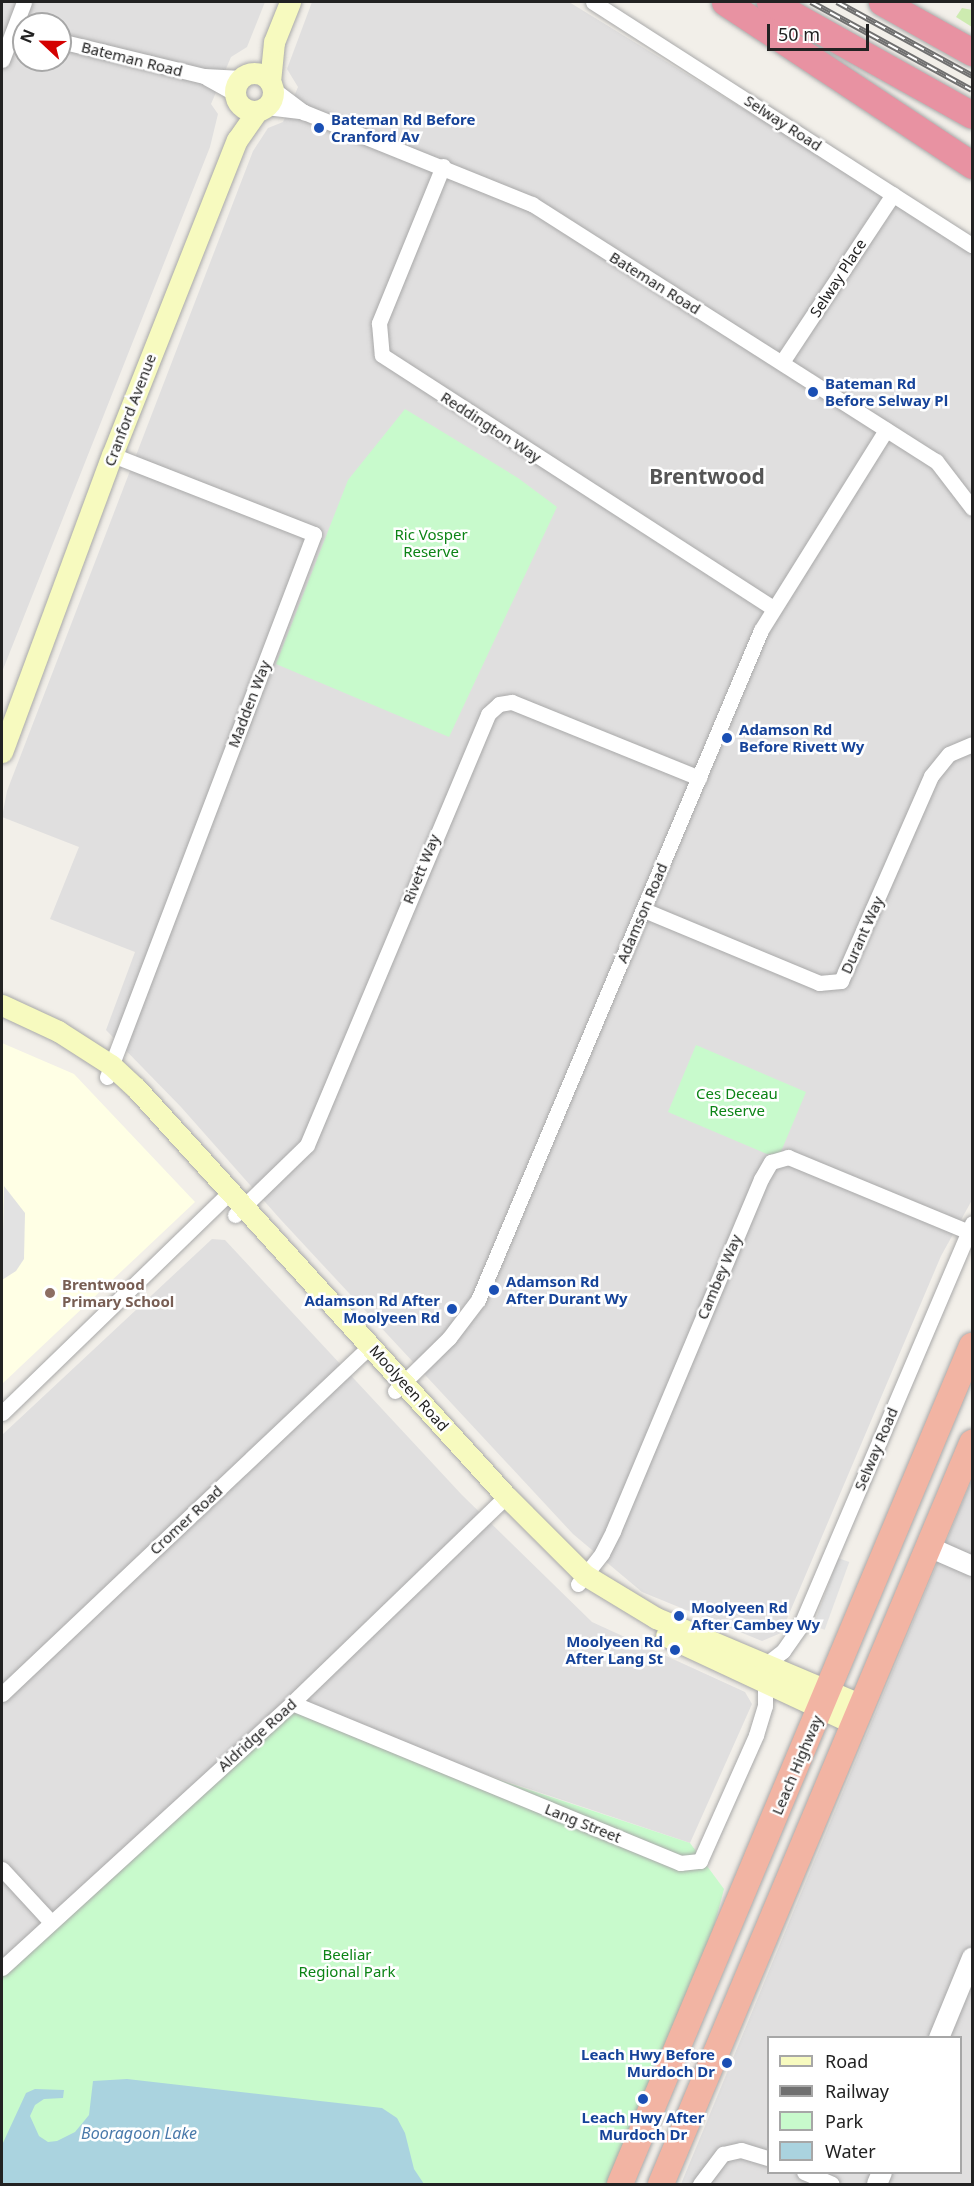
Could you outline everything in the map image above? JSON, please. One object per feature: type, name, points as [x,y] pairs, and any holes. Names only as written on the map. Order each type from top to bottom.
[{"type":"highway","points":[[724,2],[972,165]]},
{"type":"highway","points":[[770,2],[972,115]]},
{"type":"highway","points":[[882,2],[972,52]]},
{"type":"highway","name":"Leach Highway","points":[[620,2184],[972,1346]]},
{"type":"highway","points":[[661,2184],[972,1443]]},
{"type":"highway","points":[[650,2115],[685,2129]]},
{"type":"main road","name":"Cranford Avenue","points":[[2,748],[112,455],[290,2]]},
{"type":"main road","name":"Cranford Avenue","points":[[2,720],[26,681]]},
{"type":"main road","name":"Moolyeen Road","points":[[2,1005],[58,1031],[109,1071],[233,1203],[502,1500],[581,1580],[765,1674],[858,1714]]},
{"type":"main road","name":"Moolyeen Road","points":[[2,1019],[58,1044],[109,1071]]},
{"type":"street","name":"Selway Road","points":[[593,2],[972,245]]},
{"type":"street","points":[[2,60],[12,32]]},
{"type":"street","name":"Bateman Road","points":[[72,44],[204,76],[254,92],[443,166],[532,204],[936,462],[972,508]]},
{"type":"street","name":"Reddington Way","points":[[443,166],[379,323],[382,355],[772,607]]},
{"type":"street","name":"Selway Place","points":[[782,362],[893,194]]},
{"type":"street","name":"Adamson Road","points":[[400,1387],[449,1338],[478,1300],[772,607],[886,430]]},
{"type":"street","name":"Madden Way","points":[[109,1071],[314,534],[112,455]]},
{"type":"street","name":"Rivett Way","points":[[2,1413],[233,1203],[307,1145],[488,714],[499,704],[512,702],[699,778]]},
{"type":"street","name":"Durant Way","points":[[644,910],[819,983],[841,981],[931,776],[949,754],[972,744]]},
{"type":"street","name":"Cambey Way","points":[[581,1580],[613,1531],[771,1162],[788,1157],[970,1227]]},
{"type":"street","name":"Selway Road","points":[[765,1674],[791,1643],[800,1628],[970,1227]]},
{"type":"street","name":"Cromer Road","points":[[2,1694],[366,1350]]},
{"type":"street","name":"Aldridge Road","points":[[2,1968],[50,1921],[292,1703],[502,1500]]},
{"type":"street","points":[[928,1547],[972,1566]]},
{"type":"street","name":"Lang Street","points":[[292,1703],[673,1861],[700,1861],[756,1735],[765,1706],[765,1674]]},
{"type":"street","points":[[2,1869],[50,1921]]},
{"type":"street","points":[[939,2036],[972,1958]]},
{"type":"street","points":[[700,2184],[723,2154],[741,2150],[767,2157]]},
{"type":"street","points":[[809,2174],[832,2184]]},
{"type":"shaded area","points":[[2,2],[265,2],[247,47],[231,57],[211,104],[218,114],[210,147],[2,672]]},
{"type":"shaded area","points":[[312,2],[569,2],[972,249],[972,1200],[941,1256],[781,1633],[762,1641],[642,1592],[573,1534],[281,1220],[181,1107],[106,1030],[135,952],[50,919],[79,847],[2,817],[7,791],[253,151],[268,128],[283,122],[298,87],[287,69]]},
{"type":"shaded area","name":"Brentwood Primary School","points":[[2,1043],[74,1074],[195,1202],[2,1384]]},
{"type":"shaded area","points":[[4,1186],[25,1213],[24,1259],[16,1271],[2,1280]]},
{"type":"shaded area","points":[[212,1239],[225,1240],[462,1495],[592,1622],[745,1692],[752,1704],[690,1843],[322,1719],[286,1715],[2,1977],[2,1435]]},
{"type":"shaded area","points":[[972,1479],[972,2184],[681,2184]]},
{"type":"shaded area","points":[[838,1558],[849,1562],[825,1630],[813,1626]]},
{"type":"green space","points":[[962,8],[972,10],[972,27],[956,17]]},
{"type":"green space","name":"Ric Vosper Reserve","points":[[405,409],[518,478],[557,507],[449,737],[276,664],[348,480]]},
{"type":"green space","name":"Ces Deceau Reserve","points":[[696,1045],[806,1092],[780,1154],[767,1154],[668,1112]]},
{"type":"green space","name":"Beeliar Regional Park","points":[[297,1713],[690,1843],[724,1889],[708,1949],[607,2184],[2,2184],[2,1977],[286,1715]]},
{"type":"water","name":"Booragoon Lake","points":[[127,2079],[382,2108],[397,2118],[405,2133],[414,2169],[424,2184],[2,2184],[2,2145],[26,2093],[35,2089],[64,2090],[63,2098],[44,2099],[35,2105],[30,2116],[39,2136],[48,2142],[57,2141],[75,2132],[89,2115],[93,2081]]},
{"type":"railway","points":[[811,2],[972,90]]},
{"type":"railway","points":[[837,2],[972,76]]},
{"type":"place","name":"Bateman Rd Before Cranford Av","points":[[319,128]]},
{"type":"place","name":"Bateman Rd Before Selway Pl","points":[[813,392]]},
{"type":"place","name":"Adamson Rd Before Rivett Wy","points":[[727,738]]},
{"type":"place","name":"Adamson Rd After Durant Wy","points":[[494,1290]]},
{"type":"place","name":"Brentwood Primary School","points":[[50,1293]]},
{"type":"place","name":"Adamson Rd After Moolyeen Rd","points":[[452,1309]]},
{"type":"place","name":"Moolyeen Rd After Cambey Wy","points":[[679,1616]]},
{"type":"place","name":"Moolyeen Rd After Lang St","points":[[675,1650]]},
{"type":"place","name":"Leach Hwy Before Murdoch Dr","points":[[727,2063]]},
{"type":"place","name":"Leach Hwy After Murdoch Dr","points":[[643,2099]]},
{"type":"district","name":"Brentwood","points":[[707,476]]}]
